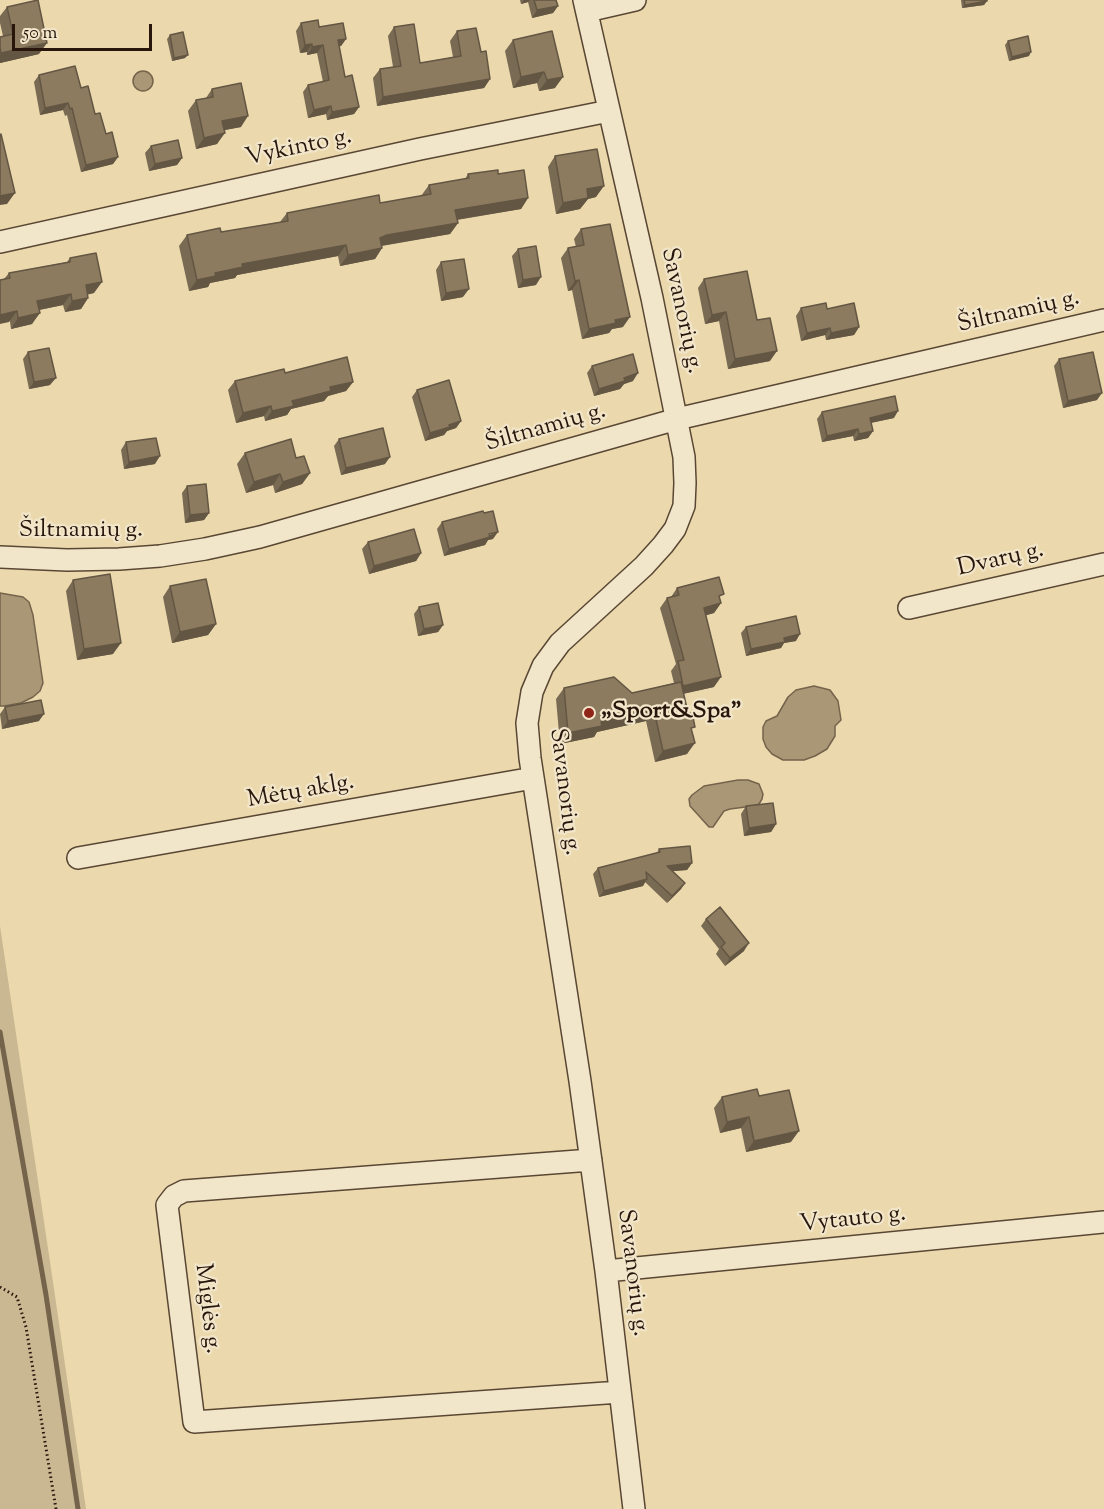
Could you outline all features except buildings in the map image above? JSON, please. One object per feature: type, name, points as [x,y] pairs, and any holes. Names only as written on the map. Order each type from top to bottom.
[{"type":"street","points":[[586,6],[635,0]]},
{"type":"street","name":"Savanorių g.","points":[[586,6],[650,286],[684,457],[685,483],[684,506],[675,529],[663,545],[644,566],[560,643],[543,666],[531,692],[527,723],[533,778],[606,1271],[634,1509]]},
{"type":"street","name":"Vykinto g.","points":[[0,242],[420,149],[609,111]]},
{"type":"street","name":"Šiltnamių g.","points":[[0,557],[67,560],[119,559],[205,549],[260,537],[677,419],[1104,320]]},
{"type":"street","name":"Dvarų g.","points":[[909,608],[1104,564]]},
{"type":"street","name":"Mėtų aklg.","points":[[78,858],[533,778]]},
{"type":"street","name":"Miglės g.","points":[[591,1161],[184,1191],[174,1196],[167,1205],[194,1422],[620,1392]]},
{"type":"street","name":"Vytauto g.","points":[[606,1271],[1104,1222]]},
{"type":"path","points":[[0,1287],[17,1297],[26,1327],[56,1509]]},
{"type":"shaded area","points":[[143,71],[150,74],[153,81],[150,88],[143,91],[136,88],[133,81],[136,74]]},
{"type":"shaded area","points":[[0,593],[23,597],[29,602],[43,683],[40,691],[33,697],[21,703],[4,706],[0,706]]},
{"type":"shaded area","points":[[814,686],[830,690],[838,701],[841,720],[835,726],[835,736],[827,749],[815,756],[804,760],[783,760],[772,754],[766,747],[763,727],[766,721],[777,716],[788,697],[796,690]]},
{"type":"shaded area","points":[[748,780],[759,784],[763,794],[759,804],[724,811],[713,827],[709,827],[690,806],[689,799],[704,786]]},
{"type":"shaded area","points":[[0,926],[53,1282],[86,1509],[0,1509]]},
{"type":"waterway","points":[[0,1032],[46,1295],[78,1509]]},
{"type":"place","name":"„Sport&Spa”","points":[[589,713]]}]
